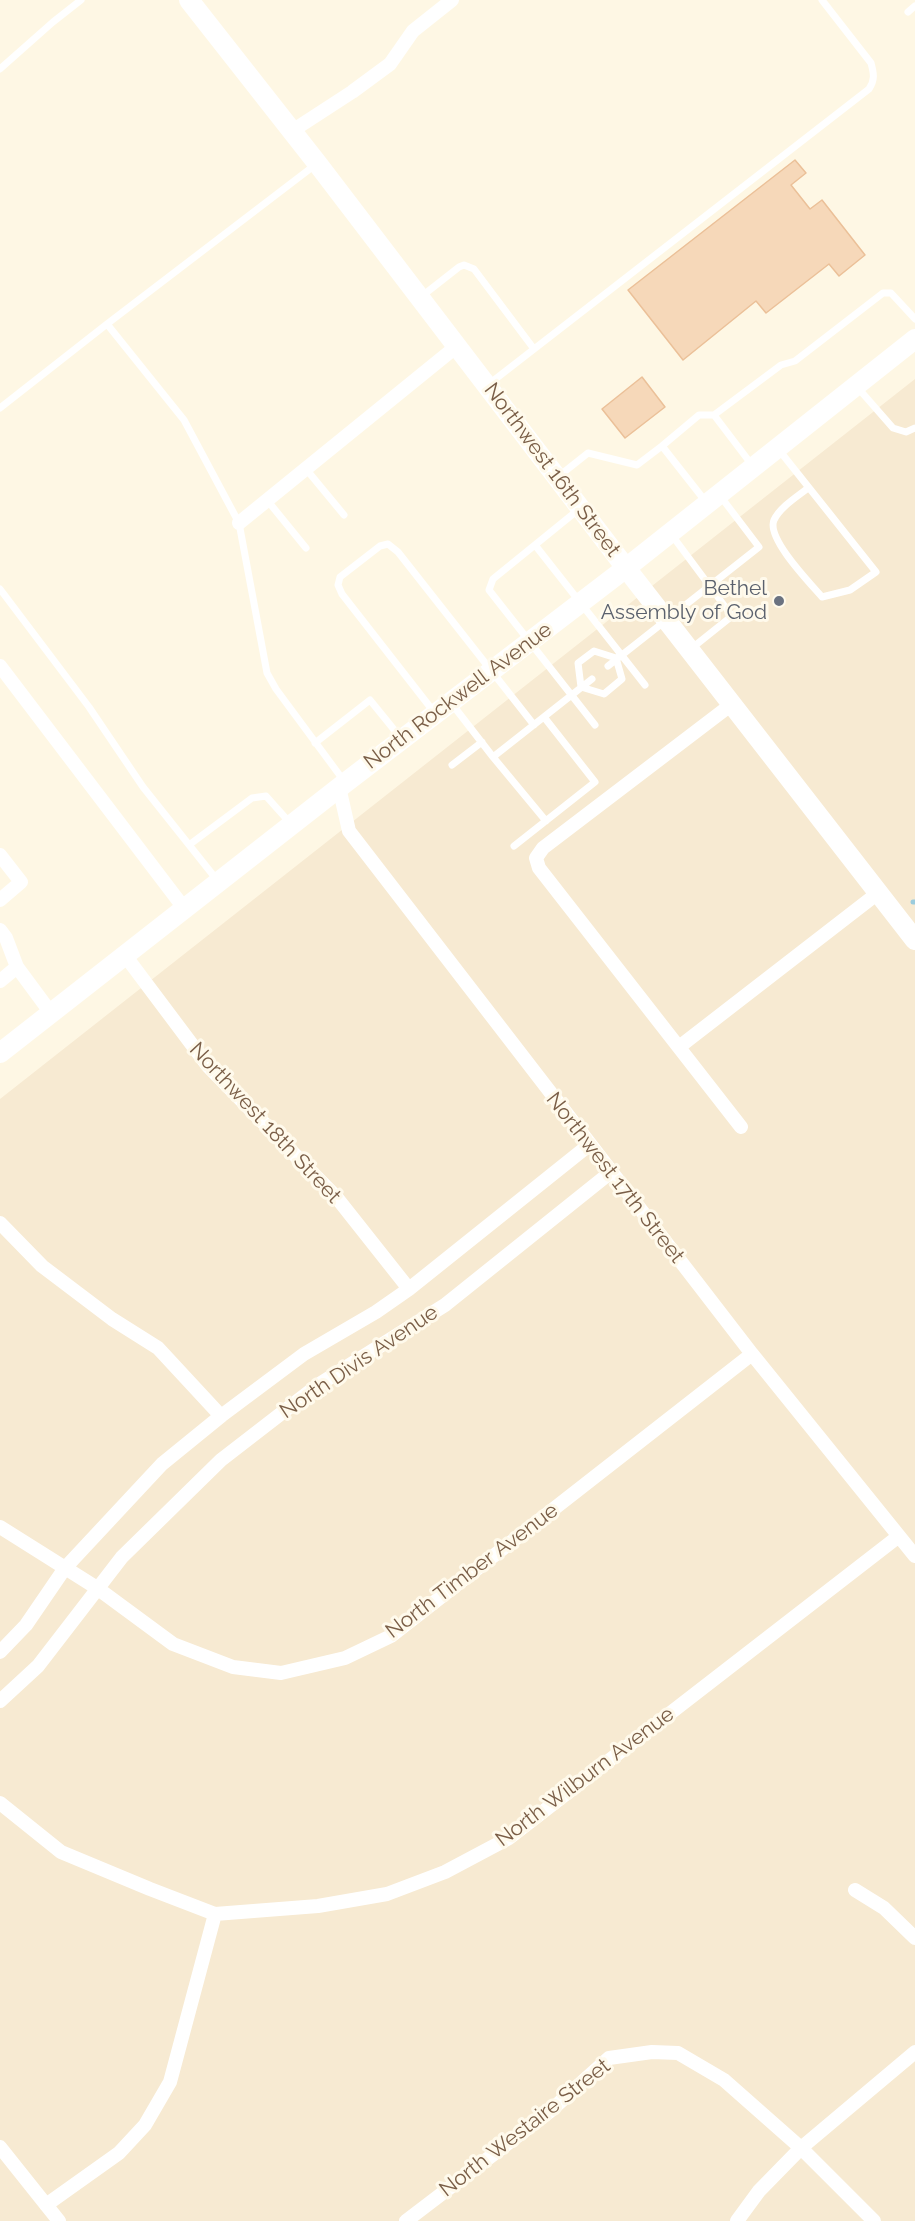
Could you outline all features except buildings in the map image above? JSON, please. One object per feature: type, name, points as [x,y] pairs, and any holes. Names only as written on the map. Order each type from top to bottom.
[{"type":"street","name":"Northwest 16th Street","points":[[189,0],[915,940]]},
{"type":"street","points":[[292,131],[390,64],[413,31],[452,0]]},
{"type":"street","name":"North Rockwell Avenue","points":[[0,1053],[342,785],[626,568],[915,339]]},
{"type":"street","points":[[239,523],[457,346]]},
{"type":"street","points":[[0,666],[184,908]]},
{"type":"street","points":[[732,704],[543,848],[536,858],[539,868],[741,1127]]},
{"type":"street","name":"Northwest 17th Street","points":[[342,785],[349,831],[752,1354],[915,1556]]},
{"type":"street","points":[[0,855],[21,882],[0,900]]},
{"type":"street","points":[[679,1047],[878,893]]},
{"type":"street","points":[[0,930],[6,938],[17,967],[51,1013]]},
{"type":"street","name":"Northwest 18th Street","points":[[124,954],[157,1002],[208,1066],[337,1198],[409,1289]]},
{"type":"street","points":[[0,981],[17,967]]},
{"type":"street","name":"North Divis Avenue","points":[[0,1652],[27,1625],[65,1568],[162,1464],[221,1416],[304,1354],[376,1312],[409,1289],[589,1144]]},
{"type":"street","name":"North Divis Avenue","points":[[0,1701],[38,1666],[122,1557],[221,1460],[318,1385],[445,1305],[610,1172]]},
{"type":"street","points":[[0,1223],[42,1266],[112,1319],[158,1348],[221,1416]]},
{"type":"street","name":"North Timber Avenue","points":[[0,1527],[97,1588],[173,1644],[233,1667],[282,1673],[345,1658],[391,1636],[752,1354]]},
{"type":"street","name":"North Wilburn Avenue","points":[[0,1803],[61,1852],[215,1914],[318,1906],[387,1894],[445,1872],[509,1838],[899,1536]]},
{"type":"street","points":[[855,1890],[884,1908],[915,1938]]},
{"type":"street","points":[[46,2205],[119,2153],[145,2125],[170,2082],[215,1914]]},
{"type":"street","name":"North Westaire Street","points":[[406,2221],[549,2112],[609,2058],[652,2052],[678,2053],[724,2080],[801,2148],[874,2221]]},
{"type":"street","points":[[737,2221],[759,2191],[801,2148],[915,2052]]},
{"type":"street","points":[[0,2147],[59,2221]]},
{"type":"lane","points":[[0,69],[81,0]]},
{"type":"lane","points":[[487,386],[869,89],[873,83],[874,74],[871,63],[822,0]]},
{"type":"lane","points":[[908,12],[915,6]]},
{"type":"lane","points":[[0,408],[317,163]]},
{"type":"lane","points":[[420,297],[459,267],[469,266],[474,269],[534,350]]},
{"type":"lane","points":[[557,477],[588,453],[637,465],[699,415],[714,415],[781,365],[795,361],[883,293],[891,294],[915,319]]},
{"type":"lane","points":[[107,324],[184,420],[239,523],[267,673],[342,785]]},
{"type":"lane","points":[[856,386],[893,428],[906,432],[915,429]]},
{"type":"lane","points":[[714,415],[753,467]]},
{"type":"lane","points":[[608,666],[759,547],[662,446]]},
{"type":"lane","points":[[777,448],[876,572],[850,590],[822,597],[804,577],[773,533],[774,520],[784,508],[808,488]]},
{"type":"lane","points":[[306,469],[344,514]]},
{"type":"lane","points":[[267,500],[306,548]]},
{"type":"lane","points":[[580,508],[493,579],[489,590],[595,725]]},
{"type":"lane","points":[[670,533],[732,616],[690,650]]},
{"type":"lane","points":[[534,725],[398,552],[388,544],[380,546],[340,577],[338,585],[342,594],[443,708],[482,742],[546,821]]},
{"type":"lane","points":[[535,545],[619,656],[645,685]]},
{"type":"lane","points":[[0,589],[89,707],[143,787],[218,882]]},
{"type":"lane","points":[[581,687],[578,663],[594,651],[619,656]]},
{"type":"lane","points":[[581,687],[604,694],[622,680],[619,656]]},
{"type":"lane","points":[[493,757],[592,679]]},
{"type":"lane","points":[[315,743],[370,700],[402,739]]},
{"type":"lane","points":[[514,846],[595,782],[544,717]]},
{"type":"lane","points":[[452,765],[482,742]]},
{"type":"lane","points":[[189,845],[252,798],[266,796],[292,825]]},
{"type":"shaded area","points":[[915,379],[915,2221],[0,2221],[0,1099]]},
{"type":"place","name":"Bethel Assembly of God","points":[[779,601]]}]
